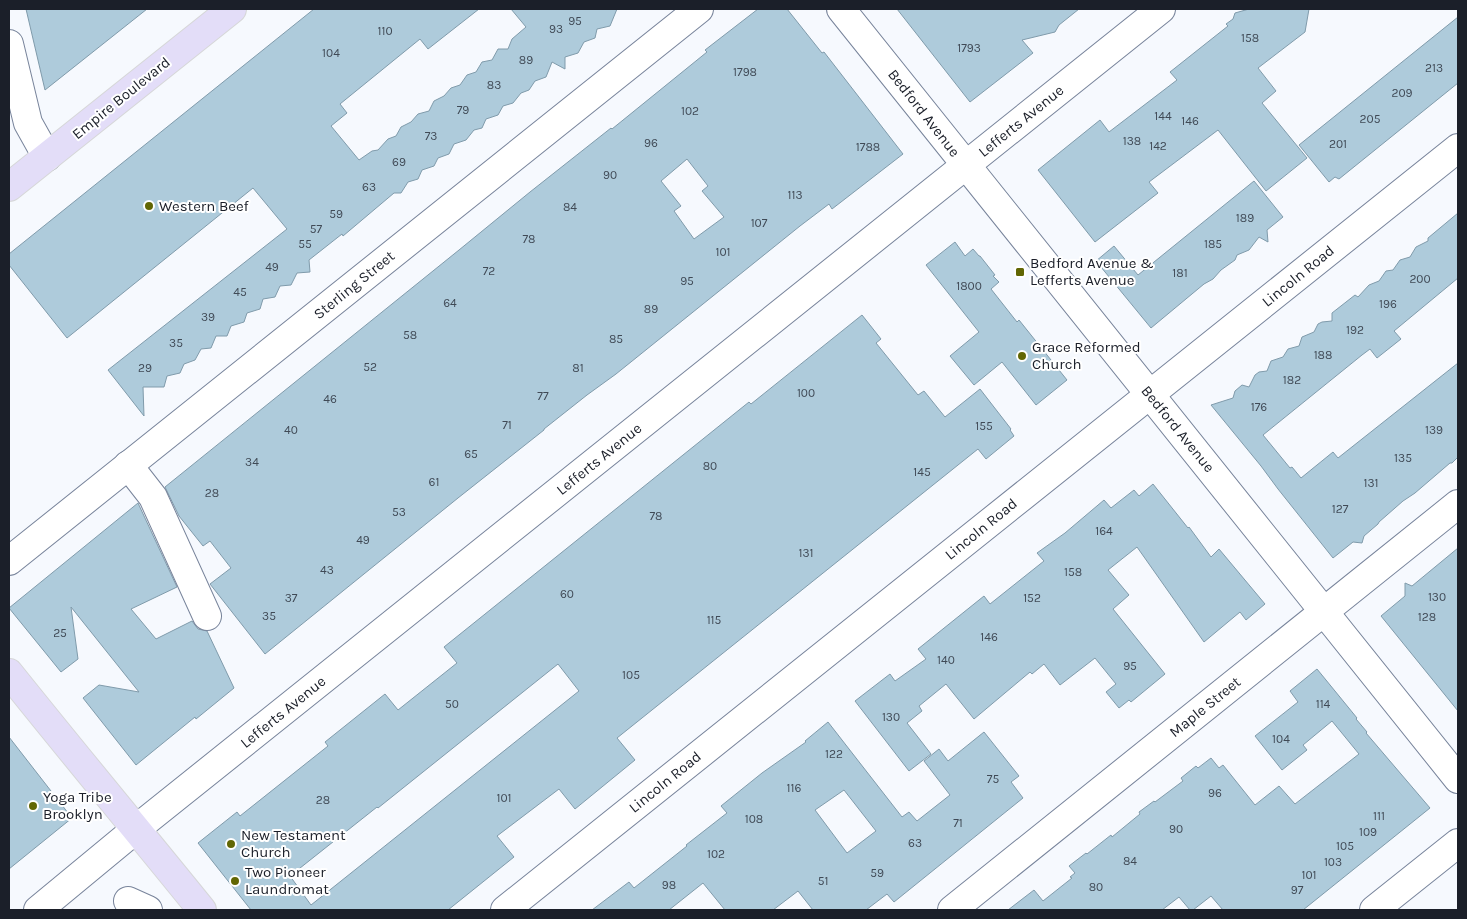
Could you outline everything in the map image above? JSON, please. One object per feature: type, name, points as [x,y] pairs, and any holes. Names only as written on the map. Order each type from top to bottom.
[{"type":"main road","name":"Empire Boulevard","points":[[9,187],[232,9]]},
{"type":"main road","points":[[9,673],[112,802],[136,829],[195,908]]},
{"type":"street","name":"Sterling Street","points":[[9,560],[700,9]]},
{"type":"street","name":"Bedford Avenue","points":[[842,9],[1458,779]]},
{"type":"street","name":"Lefferts Avenue","points":[[38,910],[136,829],[1161,9]]},
{"type":"street","points":[[10,50],[28,123],[47,157]]},
{"type":"street","name":"Lincoln Road","points":[[504,910],[1458,148]]},
{"type":"street","points":[[128,465],[153,497],[207,616]]},
{"type":"street","name":"Maple Street","points":[[952,910],[1458,504]]},
{"type":"street","points":[[1374,910],[1458,843]]},
{"type":"building","points":[[26,9],[147,9],[45,90]]},
{"type":"building","points":[[314,9],[479,9],[428,49],[420,39],[340,104],[347,113],[331,126],[359,160],[372,151],[378,150],[388,139],[396,136],[401,127],[411,122],[418,114],[429,111],[434,101],[444,96],[451,88],[460,85],[467,75],[476,72],[482,62],[492,60],[498,49],[508,49],[512,39],[526,27],[511,9],[617,9],[610,26],[597,29],[595,38],[584,42],[578,53],[565,57],[565,69],[552,62],[546,77],[535,81],[529,90],[521,93],[513,103],[503,106],[498,115],[486,119],[482,128],[474,130],[466,140],[454,144],[449,154],[438,158],[434,166],[422,170],[418,179],[408,182],[401,193],[394,193],[343,236],[342,234],[309,260],[310,272],[297,273],[291,285],[280,286],[275,297],[263,299],[260,309],[247,313],[244,322],[231,326],[227,336],[216,336],[211,348],[201,349],[195,360],[184,364],[180,373],[167,376],[164,387],[143,387],[144,416],[108,370],[287,229],[253,188],[67,338],[9,265],[9,254]]},
{"type":"building","points":[[758,9],[787,9],[822,53],[824,52],[903,154],[832,209],[829,204],[800,226],[265,654],[210,584],[231,568],[210,541],[203,546],[179,516],[165,487],[530,192],[612,129],[707,52],[705,50]],"holes":[[[687,159],[708,186],[702,191],[724,217],[694,239],[674,211],[681,206],[661,181]]]},
{"type":"building","points":[[897,9],[1079,9],[1059,25],[1055,32],[1022,40],[1033,53],[970,102]]},
{"type":"building","points":[[1249,9],[1309,9],[1305,32],[1258,68],[1276,91],[1262,103],[1307,158],[1266,191],[1218,130],[1149,182],[1158,193],[1095,242],[1038,170],[1100,120],[1109,132],[1177,80],[1170,72],[1228,26],[1226,24],[1233,19],[1235,13]]},
{"type":"building","points":[[1458,17],[1458,83],[1339,179],[1335,177],[1329,182],[1299,145]]},
{"type":"building","points":[[1254,181],[1283,217],[1267,230],[1268,242],[1259,237],[1249,250],[1237,255],[1235,260],[1221,270],[1213,279],[1204,284],[1151,328],[1096,261],[1114,246],[1138,275]]},
{"type":"building","points":[[1458,213],[1458,278],[1394,331],[1401,339],[1377,358],[1370,349],[1263,435],[1290,468],[1292,467],[1301,478],[1333,452],[1338,458],[1458,363],[1458,457],[1379,522],[1364,536],[1362,543],[1353,542],[1333,558],[1211,405],[1233,398],[1235,391],[1242,385],[1249,387],[1255,375],[1259,372],[1267,371],[1271,361],[1283,357],[1288,349],[1299,346],[1302,337],[1314,332],[1318,324],[1332,321],[1332,313],[1355,295],[1358,297],[1369,285],[1379,281],[1386,271],[1393,270],[1400,260],[1410,257],[1416,247],[1428,241],[1428,238]]},
{"type":"building","points":[[955,242],[965,256],[973,249],[980,256],[999,282],[991,289],[1017,322],[1019,320],[1067,380],[1036,405],[1002,362],[974,385],[950,356],[979,332],[926,265]]},
{"type":"building","points":[[862,315],[881,339],[876,343],[918,395],[924,391],[945,417],[980,389],[1011,429],[1014,436],[986,459],[978,449],[617,738],[635,760],[575,809],[559,789],[497,836],[514,857],[448,910],[251,910],[198,843],[237,812],[240,816],[328,746],[325,742],[385,694],[398,710],[457,663],[444,647],[749,402],[751,404]],"holes":[[[558,664],[579,691],[311,905],[290,876]]]},
{"type":"building","points":[[1153,484],[1211,557],[1219,549],[1265,604],[1246,620],[1240,612],[1204,642],[1137,547],[1108,570],[1129,595],[1113,609],[1165,674],[1131,702],[1129,700],[1119,708],[1106,692],[1116,684],[1095,658],[1060,685],[1044,664],[1032,674],[1030,672],[974,719],[946,684],[919,706],[922,711],[907,723],[931,754],[909,771],[855,701],[890,674],[895,681],[926,659],[918,649],[984,596],[990,604],[1044,561],[1037,553],[1065,533],[1104,500],[1111,508],[1134,490],[1139,496]]},
{"type":"building","points":[[138,503],[177,587],[131,609],[156,639],[192,621],[198,629],[207,631],[234,688],[136,765],[83,698],[99,685],[139,692],[71,607],[78,659],[61,672],[9,608]]},
{"type":"building","points":[[1458,548],[1458,711],[1381,616],[1405,596],[1405,583],[1412,586]]},
{"type":"building","points":[[1317,669],[1357,718],[1366,733],[1430,808],[1303,910],[1223,910],[1211,896],[1193,910],[1190,910],[1179,897],[1162,910],[1008,910],[1034,890],[1043,901],[1072,878],[1070,877],[1075,873],[1069,866],[1111,835],[1112,837],[1140,814],[1139,812],[1183,781],[1181,778],[1196,766],[1198,768],[1211,758],[1219,768],[1223,765],[1255,805],[1279,786],[1295,804],[1359,754],[1332,721],[1303,745],[1307,750],[1282,770],[1255,736],[1298,702],[1290,691]]},
{"type":"building","points":[[828,722],[902,817],[909,812],[917,821],[950,795],[924,761],[939,749],[948,761],[984,732],[1019,776],[1011,782],[1023,798],[894,902],[887,894],[866,910],[813,910],[798,891],[773,910],[725,910],[703,883],[669,910],[592,910],[629,882],[634,888],[687,846],[727,813],[721,806]],"holes":[[[844,790],[876,831],[847,853],[815,810]]]},
{"type":"building","points":[[9,737],[72,818],[9,869]]},
{"type":"place","name":"Western Beef","points":[[149,206]]},
{"type":"place","name":"Bedford Avenue & Lefferts Avenue","points":[[1020,272]]},
{"type":"place","name":"Grace Reformed Church","points":[[1022,356]]},
{"type":"place","name":"Yoga Tribe Brooklyn","points":[[33,806]]},
{"type":"place","name":"New Testament Church","points":[[231,844]]},
{"type":"place","name":"Two Pioneer Laundromat","points":[[235,881]]}]
